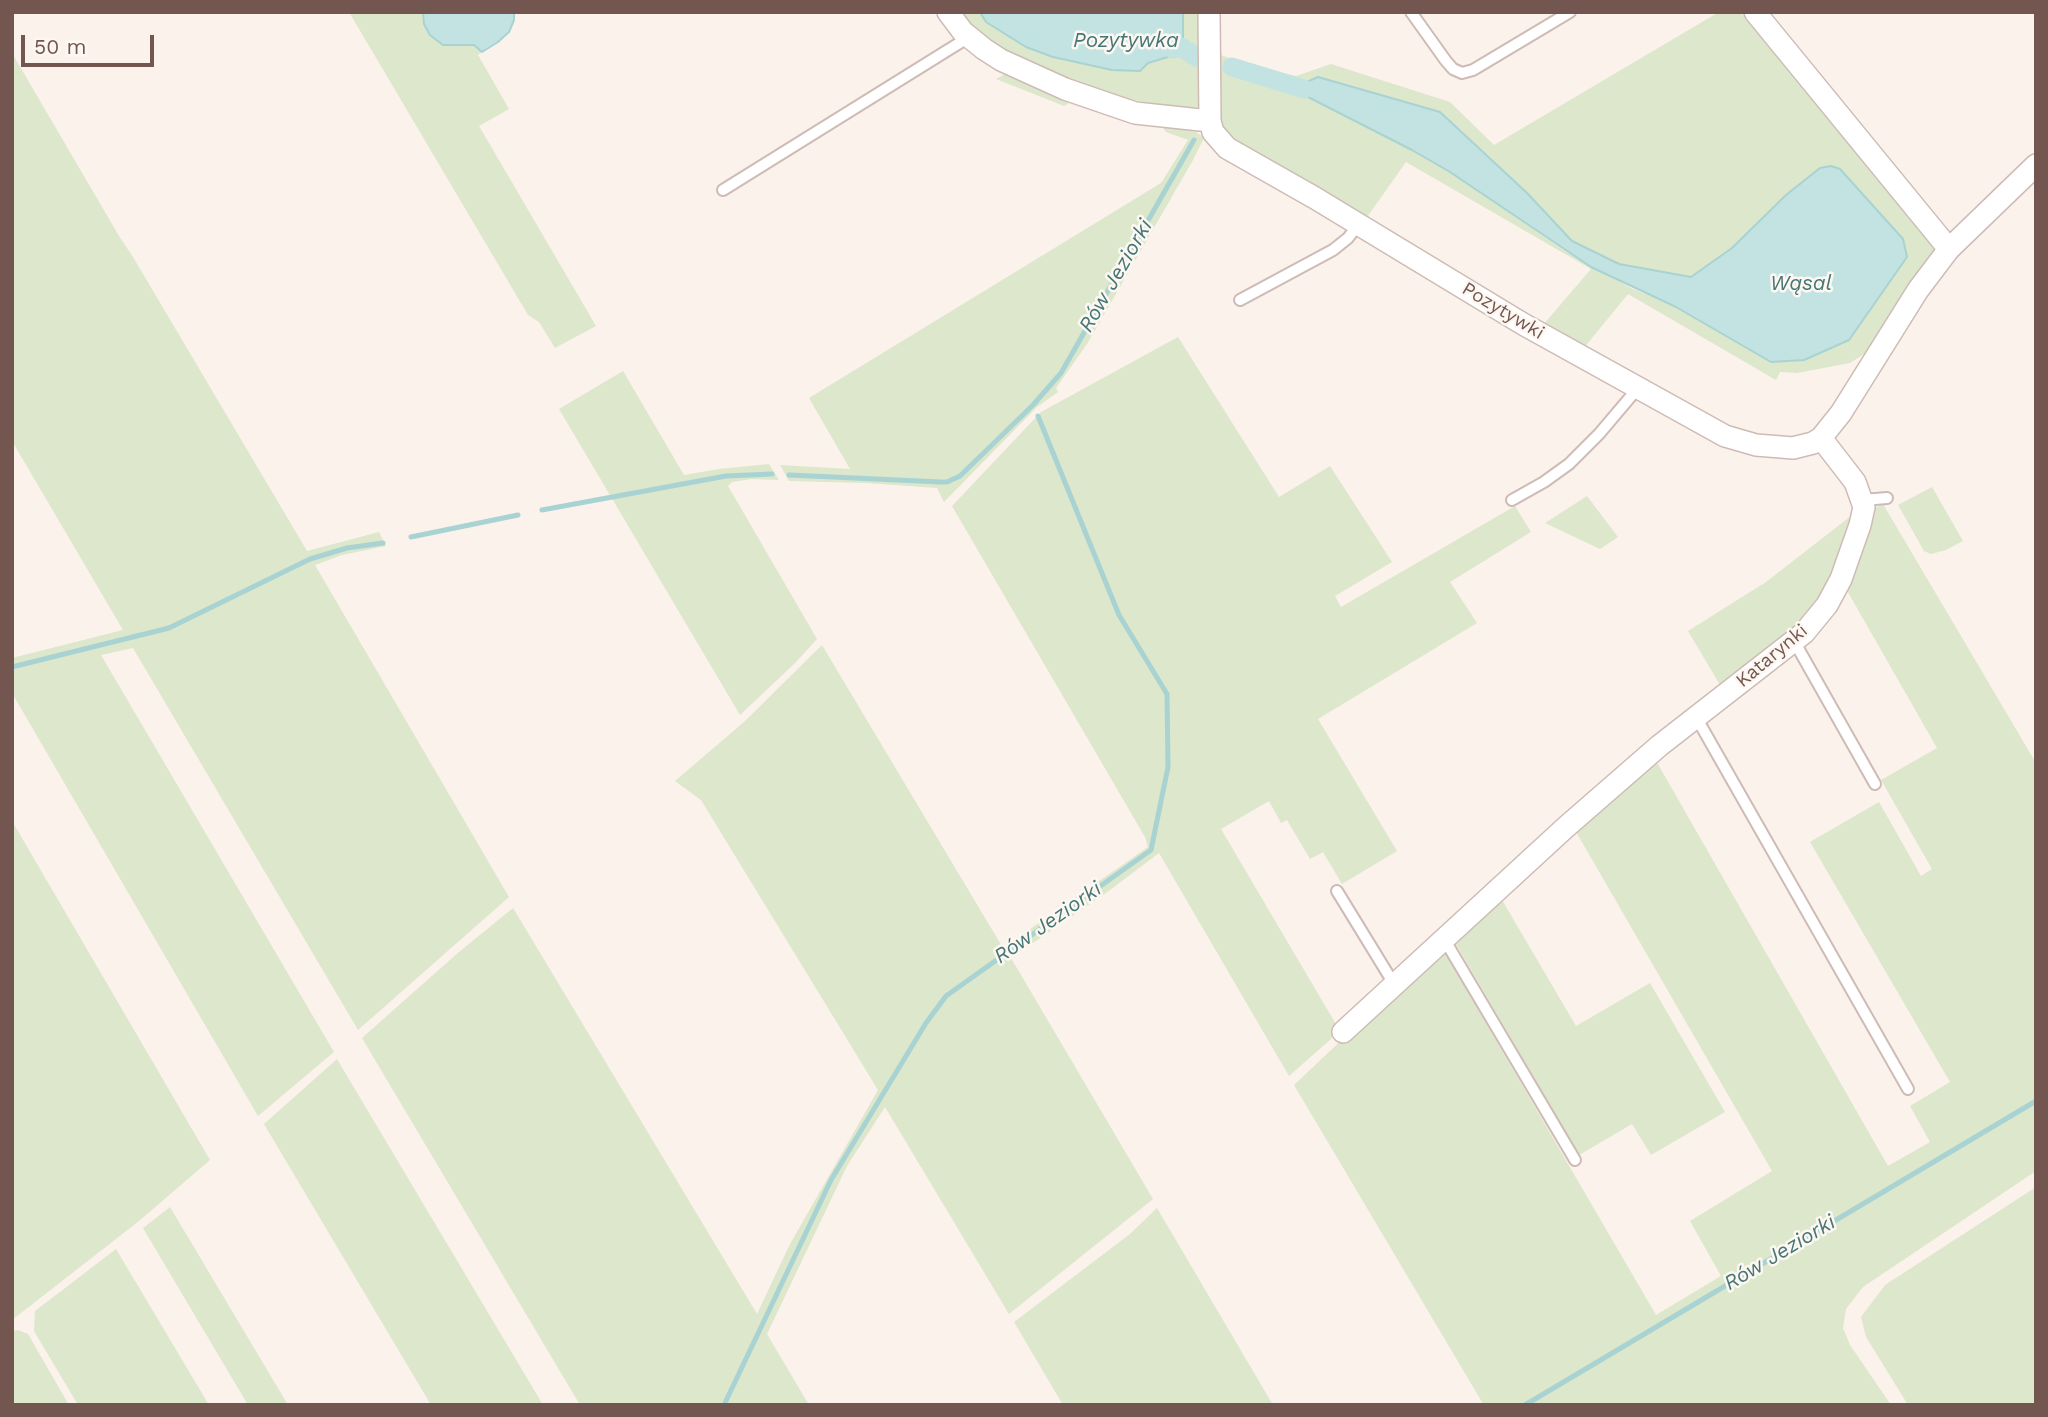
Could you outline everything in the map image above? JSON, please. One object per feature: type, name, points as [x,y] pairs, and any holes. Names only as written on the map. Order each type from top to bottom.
[{"type":"street","points":[[948,12],[969,37],[1001,60],[1088,97],[1135,113],[1210,121],[1209,12]]},
{"type":"street","points":[[1755,12],[1949,249]]},
{"type":"street","name":"Pozytywki","points":[[1210,121],[1219,140],[1227,148],[1471,290],[1522,324],[1725,436],[1745,442],[1793,448],[1821,438]]},
{"type":"street","points":[[1863,500],[1854,482],[1821,438],[1841,413],[1918,290],[1949,249],[2036,165]]},
{"type":"street","name":"Katarynki","points":[[1343,1032],[1443,937],[1576,818],[1696,717],[1794,641],[1816,618],[1837,588],[1860,526],[1864,512],[1863,500]]},
{"type":"lane","points":[[1411,12],[1446,61],[1453,69],[1462,73],[1473,70],[1570,12]]},
{"type":"lane","points":[[723,190],[969,37]]},
{"type":"lane","points":[[1240,300],[1333,250],[1348,238],[1357,225]]},
{"type":"lane","points":[[1512,500],[1569,464],[1638,388]]},
{"type":"lane","points":[[1863,500],[1887,498]]},
{"type":"lane","points":[[1794,641],[1875,784]]},
{"type":"lane","points":[[1696,717],[1908,1089]]},
{"type":"lane","points":[[1337,891],[1394,984]]},
{"type":"lane","points":[[1443,937],[1574,1160]]},
{"type":"green space","points":[[349,12],[423,12],[462,44],[474,45],[482,52],[478,55],[509,109],[479,126],[596,326],[555,348],[539,322],[528,315]]},
{"type":"green space","points":[[955,12],[980,12],[986,22],[1026,47],[1053,57],[1112,70],[1183,53],[1186,48],[1182,28],[1183,12],[1200,12],[1203,106],[1184,109],[1100,94],[1010,59]]},
{"type":"green space","points":[[1719,12],[1740,12],[1934,245],[1934,253],[1869,351],[1850,363],[1797,373],[1780,372],[1776,380],[1628,294],[1583,349],[1543,325],[1591,269],[1406,162],[1365,220],[1233,142],[1221,127],[1218,54],[1252,66],[1296,76],[1331,64],[1450,102],[1494,145]],"holes":[[[1318,77],[1440,112],[1527,193],[1572,241],[1619,264],[1691,277],[1732,248],[1786,195],[1849,340],[1804,360],[1631,288],[1565,251],[1450,172],[1306,96],[1304,89],[1309,81]]]},
{"type":"green space","points":[[12,53],[307,551],[379,532],[386,546],[342,555],[315,565],[509,897],[358,1030],[133,648],[101,655],[334,1052],[258,1116],[12,693],[12,658],[123,630],[12,441]]},
{"type":"green space","points":[[1007,73],[1074,100],[1064,106],[996,79]]},
{"type":"green space","points":[[1161,125],[1196,132],[1204,138],[1193,160],[1087,344],[1056,388],[1058,392],[1037,407],[944,502],[937,488],[789,481],[780,465],[850,469],[809,398],[1161,183],[1188,140],[1166,132]]},
{"type":"green space","points":[[1178,337],[1279,497],[1330,466],[1392,562],[1335,596],[1341,607],[1515,506],[1531,532],[1450,582],[1477,623],[1318,719],[1397,851],[1342,884],[1323,852],[1310,859],[1287,820],[1281,823],[1269,801],[1221,829],[1340,1031],[1289,1076],[1159,853],[1011,958],[1153,1199],[1009,1314],[885,1107],[847,1166],[767,1334],[809,1405],[580,1405],[362,1038],[513,908],[757,1314],[790,1244],[878,1090],[701,800],[675,781],[744,722],[822,645],[1003,948],[1148,847],[1145,837],[952,506],[1041,412]]},
{"type":"green space","points":[[623,371],[684,475],[769,464],[779,480],[751,479],[732,482],[728,486],[817,639],[740,715],[559,409]]},
{"type":"green space","points":[[1932,487],[1963,541],[1931,554],[1924,551],[1898,505]]},
{"type":"green space","points":[[1587,496],[1618,537],[1600,549],[1545,523]]},
{"type":"green space","points":[[1883,504],[2036,763],[2036,1171],[1863,1287],[1846,1309],[1843,1328],[1850,1345],[1891,1405],[1479,1405],[1482,1402],[1294,1085],[1441,946],[1656,1315],[1721,1276],[1690,1221],[1772,1171],[1575,830],[1655,759],[1888,1166],[1930,1142],[1910,1106],[1950,1082],[1810,842],[1879,802],[1921,876],[1932,869],[1881,780],[1937,748],[1845,587],[1873,509]]},
{"type":"green space","points":[[1856,512],[1842,559],[1809,618],[1723,690],[1688,631],[1766,582]]},
{"type":"green space","points":[[12,821],[210,1160],[139,1221],[12,1320]]},
{"type":"green space","points":[[1502,900],[1576,1026],[1650,983],[1725,1112],[1651,1155],[1632,1124],[1579,1155],[1456,944]]},
{"type":"green space","points":[[337,1059],[543,1405],[431,1405],[264,1124]]},
{"type":"green space","points":[[2036,1187],[2036,1405],[1908,1405],[1866,1337],[1861,1317],[1885,1285]]},
{"type":"green space","points":[[170,1207],[288,1405],[248,1405],[143,1228]]},
{"type":"green space","points":[[1157,1208],[1273,1405],[1063,1405],[1014,1322],[1130,1234]]},
{"type":"green space","points":[[116,1249],[209,1405],[78,1405],[34,1331],[35,1311]]},
{"type":"green space","points":[[12,1331],[28,1334],[69,1405],[12,1405]]},
{"type":"water","points":[[423,12],[514,12],[514,20],[509,32],[482,52],[474,45],[443,45],[430,35],[424,24]]},
{"type":"water","name":"Pozytywka","points":[[980,12],[1183,12],[1183,41],[1190,50],[1190,56],[1178,54],[1148,63],[1140,71],[1112,70],[1053,57],[1026,47],[986,22]]},
{"type":"water","name":"Wąsal","points":[[1318,77],[1440,112],[1527,193],[1572,241],[1619,264],[1691,277],[1732,248],[1786,195],[1820,168],[1831,166],[1840,169],[1903,239],[1907,257],[1849,340],[1804,360],[1771,362],[1676,307],[1591,267],[1450,172],[1306,96],[1304,89],[1309,81]]},
{"type":"waterway","points":[[1173,49],[1181,47],[1198,58]]},
{"type":"waterway","points":[[1232,67],[1304,89]]},
{"type":"waterway","name":"Rów Jeziorki","points":[[789,475],[941,482],[960,476],[1033,405],[1061,373],[1194,140]]},
{"type":"waterway","name":"Rów Jeziorki","points":[[724,1405],[831,1180],[926,1023],[946,996],[1151,850],[1168,767],[1167,694],[1119,615],[1038,416]]},
{"type":"waterway","points":[[542,510],[726,476],[772,474]]},
{"type":"waterway","points":[[411,537],[518,515]]},
{"type":"waterway","points":[[12,667],[169,628],[310,559],[347,548],[383,543]]},
{"type":"waterway","name":"Rów Jeziorki","points":[[1525,1405],[2036,1101]]}]
